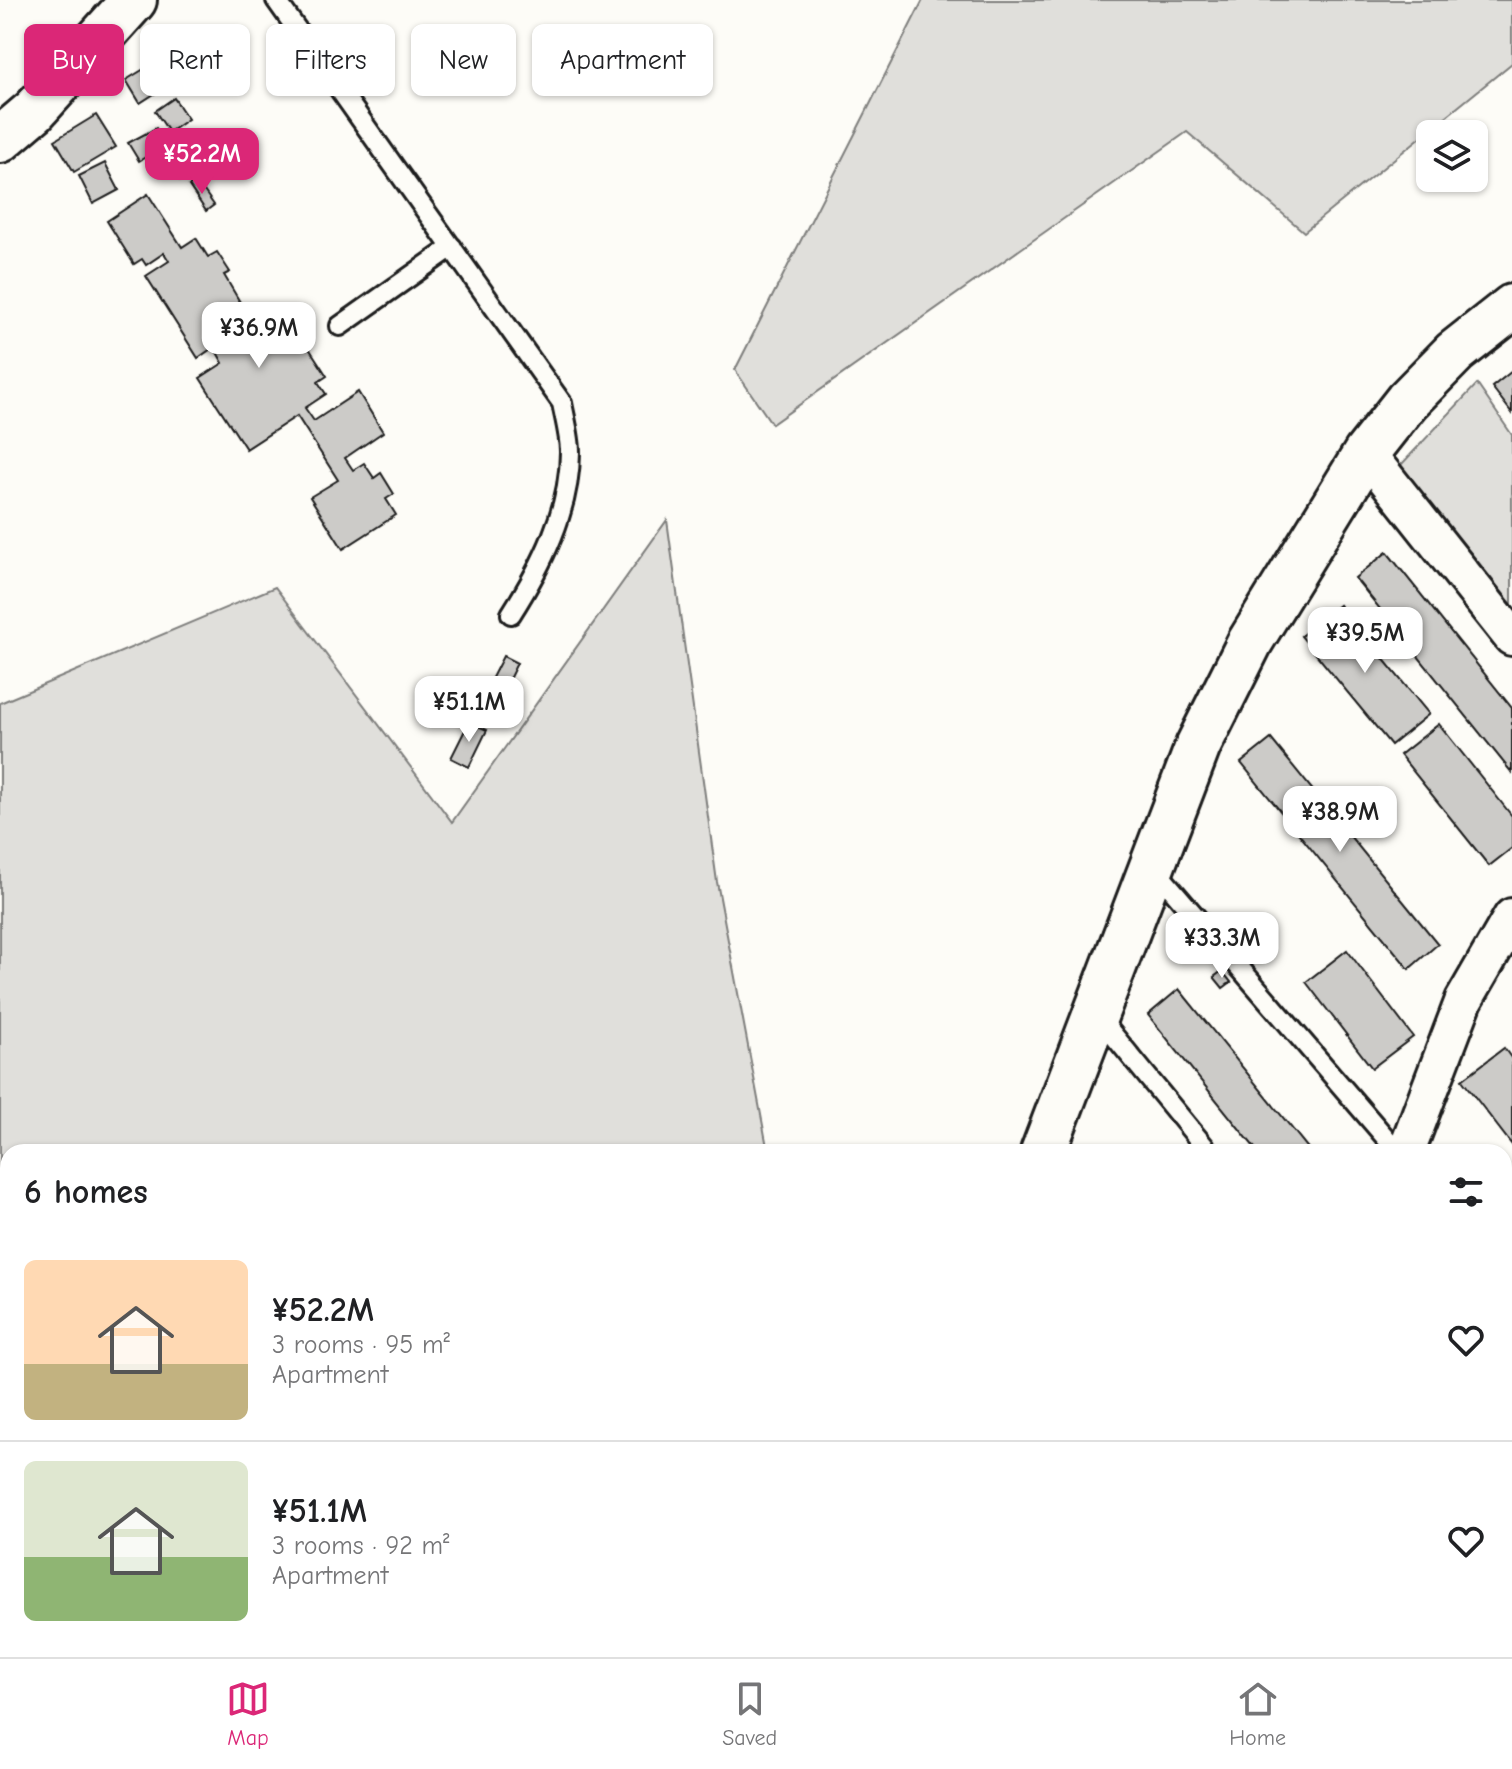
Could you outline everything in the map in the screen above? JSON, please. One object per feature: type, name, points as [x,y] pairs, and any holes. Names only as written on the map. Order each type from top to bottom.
[{"type":"street","points":[[0,140],[34,111],[134,0]]},
{"type":"street","points":[[1046,1144],[1198,746],[1250,642],[1366,453],[1407,401],[1455,352],[1512,307]]},
{"type":"street","points":[[1366,453],[1512,637]]},
{"type":"street","points":[[1409,1144],[1464,1000],[1512,917]]},
{"type":"lane","points":[[276,0],[562,403],[570,452],[562,505],[540,569],[511,614]]},
{"type":"lane","points":[[340,326],[452,247]]},
{"type":"lane","points":[[1152,865],[1391,1144]]},
{"type":"lane","points":[[1096,1013],[1202,1144]]},
{"type":"shaded area","points":[[923,0],[1512,0],[1512,63],[1442,120],[1416,120],[1416,141],[1304,232],[1187,132],[772,424],[735,370]]},
{"type":"shaded area","points":[[1477,384],[1512,435],[1512,606],[1399,467]]},
{"type":"shaded area","points":[[667,520],[717,882],[766,1144],[0,1144],[0,703],[275,587],[452,822]]},
{"type":"building","points":[[140,71],[140,96],[151,96],[140,103],[126,80]]},
{"type":"building","points":[[174,98],[188,119],[169,132],[155,111]]},
{"type":"building","points":[[96,115],[116,147],[74,172],[55,140]]},
{"type":"building","points":[[156,128],[166,145],[139,161],[128,143]]},
{"type":"building","points":[[197,132],[204,142],[184,156],[177,145]]},
{"type":"building","points":[[207,146],[214,155],[180,180],[174,171]]},
{"type":"building","points":[[105,163],[119,190],[93,204],[79,176]]},
{"type":"building","points":[[197,181],[214,205],[206,211],[189,186]]},
{"type":"building","points":[[148,194],[182,247],[196,238],[208,257],[217,252],[230,272],[224,275],[260,336],[275,327],[283,340],[298,331],[327,376],[318,382],[326,394],[305,408],[314,421],[358,392],[383,432],[345,458],[353,470],[364,463],[374,478],[381,473],[394,494],[386,499],[396,515],[343,549],[310,497],[338,480],[297,416],[246,449],[200,378],[223,363],[214,347],[198,358],[146,276],[169,261],[164,253],[146,265],[142,259],[134,264],[107,221]]},
{"type":"building","points":[[1512,371],[1512,413],[1492,387]]},
{"type":"building","points":[[1387,552],[1512,708],[1512,773],[1355,578]]},
{"type":"building","points":[[1339,605],[1429,714],[1391,745],[1301,636]]},
{"type":"building","points":[[503,656],[517,663],[490,718],[475,711]]},
{"type":"building","points":[[469,722],[487,730],[469,767],[451,758]]},
{"type":"building","points":[[1439,724],[1512,816],[1512,848],[1489,866],[1400,755]]},
{"type":"building","points":[[1271,739],[1438,944],[1409,969],[1241,763]]},
{"type":"building","points":[[1347,950],[1413,1037],[1372,1068],[1306,982]]},
{"type":"building","points":[[1222,971],[1231,982],[1223,988],[1214,977]]},
{"type":"building","points":[[1179,989],[1305,1144],[1252,1144],[1148,1015]]},
{"type":"building","points":[[1504,1048],[1512,1059],[1512,1144],[1511,1144],[1462,1080]]}]
